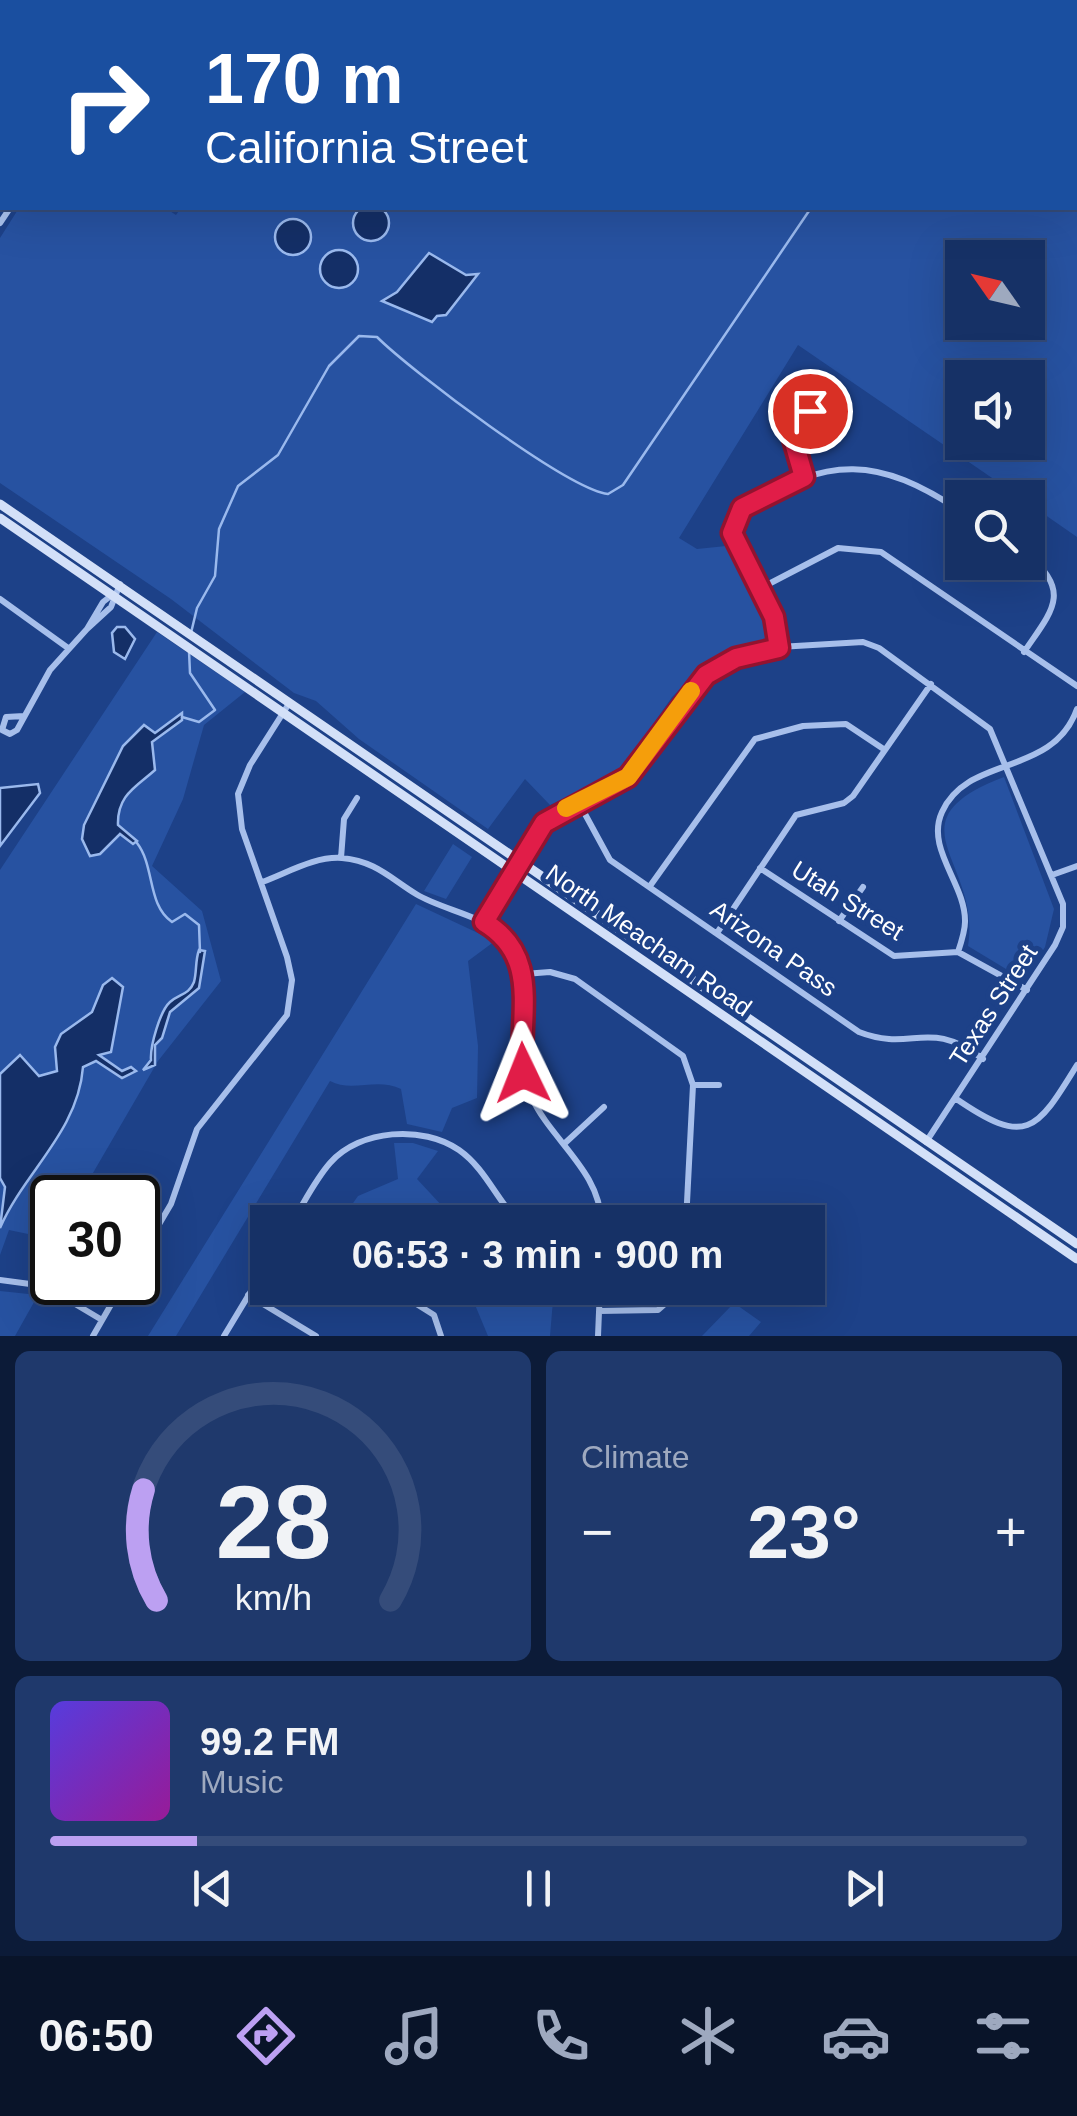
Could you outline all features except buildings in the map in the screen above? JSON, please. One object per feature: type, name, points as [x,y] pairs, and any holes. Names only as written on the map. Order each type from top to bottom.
[{"type":"main road","name":"North Meacham Road","points":[[0,504],[1077,1244]]},
{"type":"main road","name":"North Meacham Road","points":[[0,518],[1077,1259]]},
{"type":"street","points":[[804,477],[793,439],[810,411]]},
{"type":"street","points":[[779,648],[774,617],[732,533],[742,508],[804,477],[856,468],[885,471],[923,486],[945,501]]},
{"type":"street","points":[[760,588],[808,560],[838,548],[861,547],[881,552],[1077,686]]},
{"type":"street","points":[[1024,652],[1053,608],[1053,581],[1045,573]]},
{"type":"street","points":[[24,716],[68,648],[110,607],[120,584]]},
{"type":"street","points":[[88,629],[102,602],[113,595]]},
{"type":"street","points":[[0,598],[68,648]]},
{"type":"street","name":"Texas Street","points":[[484,922],[544,823],[628,777],[706,675],[736,658],[779,648],[863,642],[930,684],[990,729],[1063,904],[1062,926],[1027,990],[926,1142]]},
{"type":"street","points":[[716,933],[796,815],[802,810],[844,803],[930,684]]},
{"type":"street","points":[[160,1223],[171,1204],[197,1129],[287,1015],[292,980],[242,829],[238,794],[250,765],[290,702]]},
{"type":"street","points":[[1027,990],[958,952],[966,920],[937,835],[940,815],[960,788],[1052,746],[1077,709]]},
{"type":"street","points":[[650,886],[755,739],[803,726],[846,724],[885,750]]},
{"type":"street","points":[[340,858],[344,819],[357,798]]},
{"type":"street","name":"Arizona Pass","points":[[579,803],[610,860],[860,1032],[898,1040],[941,1035],[983,1059]]},
{"type":"street","points":[[262,882],[320,860],[340,858],[384,869],[418,896],[484,922],[512,945],[524,974],[523,1073],[533,1101],[592,1187],[597,1205]]},
{"type":"street","points":[[1052,875],[1077,866]]},
{"type":"street","name":"Utah Street","points":[[760,868],[894,956],[958,952]]},
{"type":"street","points":[[839,921],[864,887]]},
{"type":"street","points":[[524,974],[550,972],[575,979],[683,1056],[692,1085],[687,1205]]},
{"type":"street","points":[[956,1098],[1005,1128],[1024,1127],[1040,1120],[1077,1065]]},
{"type":"street","points":[[692,1085],[719,1085]]},
{"type":"street","points":[[564,1144],[604,1107]]},
{"type":"street","points":[[303,1205],[330,1162],[348,1148],[375,1137],[414,1134],[462,1152],[504,1205]]},
{"type":"street","points":[[0,1280],[45,1286],[102,1320]]},
{"type":"street","points":[[224,1336],[250,1292]]},
{"type":"street","points":[[248,1295],[316,1336]]},
{"type":"street","points":[[93,1336],[111,1305]]},
{"type":"street","points":[[418,1305],[434,1315],[442,1336]]},
{"type":"street","points":[[598,1336],[599,1305]]},
{"type":"street","points":[[599,1311],[658,1310],[664,1305]]},
{"type":"shaded area","points":[[18,210],[168,210],[176,215],[180,210],[1077,210],[1077,537],[1045,515],[1045,480],[995,480],[966,460],[1045,460],[1045,360],[945,360],[945,446],[798,345],[679,538],[697,549],[726,546],[763,614],[768,642],[730,652],[697,672],[672,697],[619,773],[550,805],[525,779],[488,829],[359,739],[316,701],[294,693],[171,599],[0,483],[0,238]],"holes":[[[344,250],[354,257],[351,283],[334,287],[321,274]]]},
{"type":"shaded area","points":[[358,210],[384,210],[388,230],[378,240],[364,240],[354,230]]},
{"type":"shaded area","points":[[293,219],[306,224],[311,237],[306,250],[293,255],[280,250],[275,237],[280,224]]},
{"type":"shaded area","points":[[339,250],[352,256],[358,269],[352,282],[339,288],[326,282],[320,269],[326,256]]},
{"type":"shaded area","points":[[429,253],[466,275],[478,274],[446,315],[437,316],[432,322],[382,301],[397,292]]},
{"type":"shaded area","points":[[117,627],[125,627],[135,639],[125,659],[114,652],[112,633]]},
{"type":"shaded area","points":[[157,632],[245,692],[204,725],[183,799],[152,866],[202,911],[221,981],[158,1061],[92,1175],[30,1175],[30,1234],[9,1230],[0,1255],[0,870]]},
{"type":"shaded area","points":[[182,713],[182,720],[152,742],[155,770],[129,793],[121,806],[118,825],[137,841],[133,844],[120,834],[100,854],[90,856],[82,839],[84,825],[123,746],[144,725],[155,733]]},
{"type":"shaded area","points":[[1004,777],[1054,909],[1045,947],[1024,980],[968,946],[969,916],[944,828],[951,810],[969,794]]},
{"type":"shaded area","points":[[38,784],[40,793],[0,846],[0,788]]},
{"type":"shaded area","points":[[453,844],[472,857],[446,899],[424,891]]},
{"type":"shaded area","points":[[416,904],[495,941],[468,961],[478,1046],[477,1098],[452,1108],[442,1132],[407,1124],[401,1089],[383,1084],[347,1086],[330,1081],[255,1205],[250,1205],[250,1213],[176,1336],[148,1336]]},
{"type":"shaded area","points":[[199,950],[205,951],[199,988],[170,1012],[162,1038],[155,1045],[155,1065],[143,1070],[151,1060],[156,1029],[166,1007],[194,982]]},
{"type":"shaded area","points":[[112,978],[123,987],[111,1052],[99,1055],[122,1071],[131,1067],[136,1071],[122,1078],[96,1061],[83,1067],[79,1090],[61,1132],[30,1175],[0,1228],[5,1187],[0,1178],[0,1074],[20,1055],[39,1076],[57,1071],[55,1047],[61,1034],[92,1012],[103,985]]},
{"type":"shaded area","points":[[394,1143],[413,1143],[438,1151],[417,1179],[441,1205],[352,1205],[358,1196],[398,1179]]},
{"type":"shaded area","points":[[0,1291],[30,1294],[32,1305],[15,1336],[0,1336]]},
{"type":"shaded area","points":[[475,1305],[553,1305],[550,1336],[488,1336]]},
{"type":"shaded area","points":[[732,1305],[761,1322],[749,1336],[702,1336]]},
{"type":"waterway","points":[[191,633],[197,608],[215,576],[219,529],[238,486],[278,455],[329,366],[359,336],[377,337],[421,375],[526,451],[559,472],[608,494],[623,485],[810,210]]},
{"type":"waterway","points":[[182,717],[199,722],[215,710],[190,673],[189,651]]},
{"type":"waterway","points":[[137,843],[164,915],[172,922],[185,914],[199,925],[200,952]]},
{"type":"slow traffic","points":[[566,808],[628,777],[691,691]]},
{"type":"route","points":[[523,1073],[522,965],[506,937],[484,922],[544,823],[628,777],[706,675],[736,658],[779,648],[774,617],[732,533],[742,508],[804,477],[793,439],[810,411]]}]
